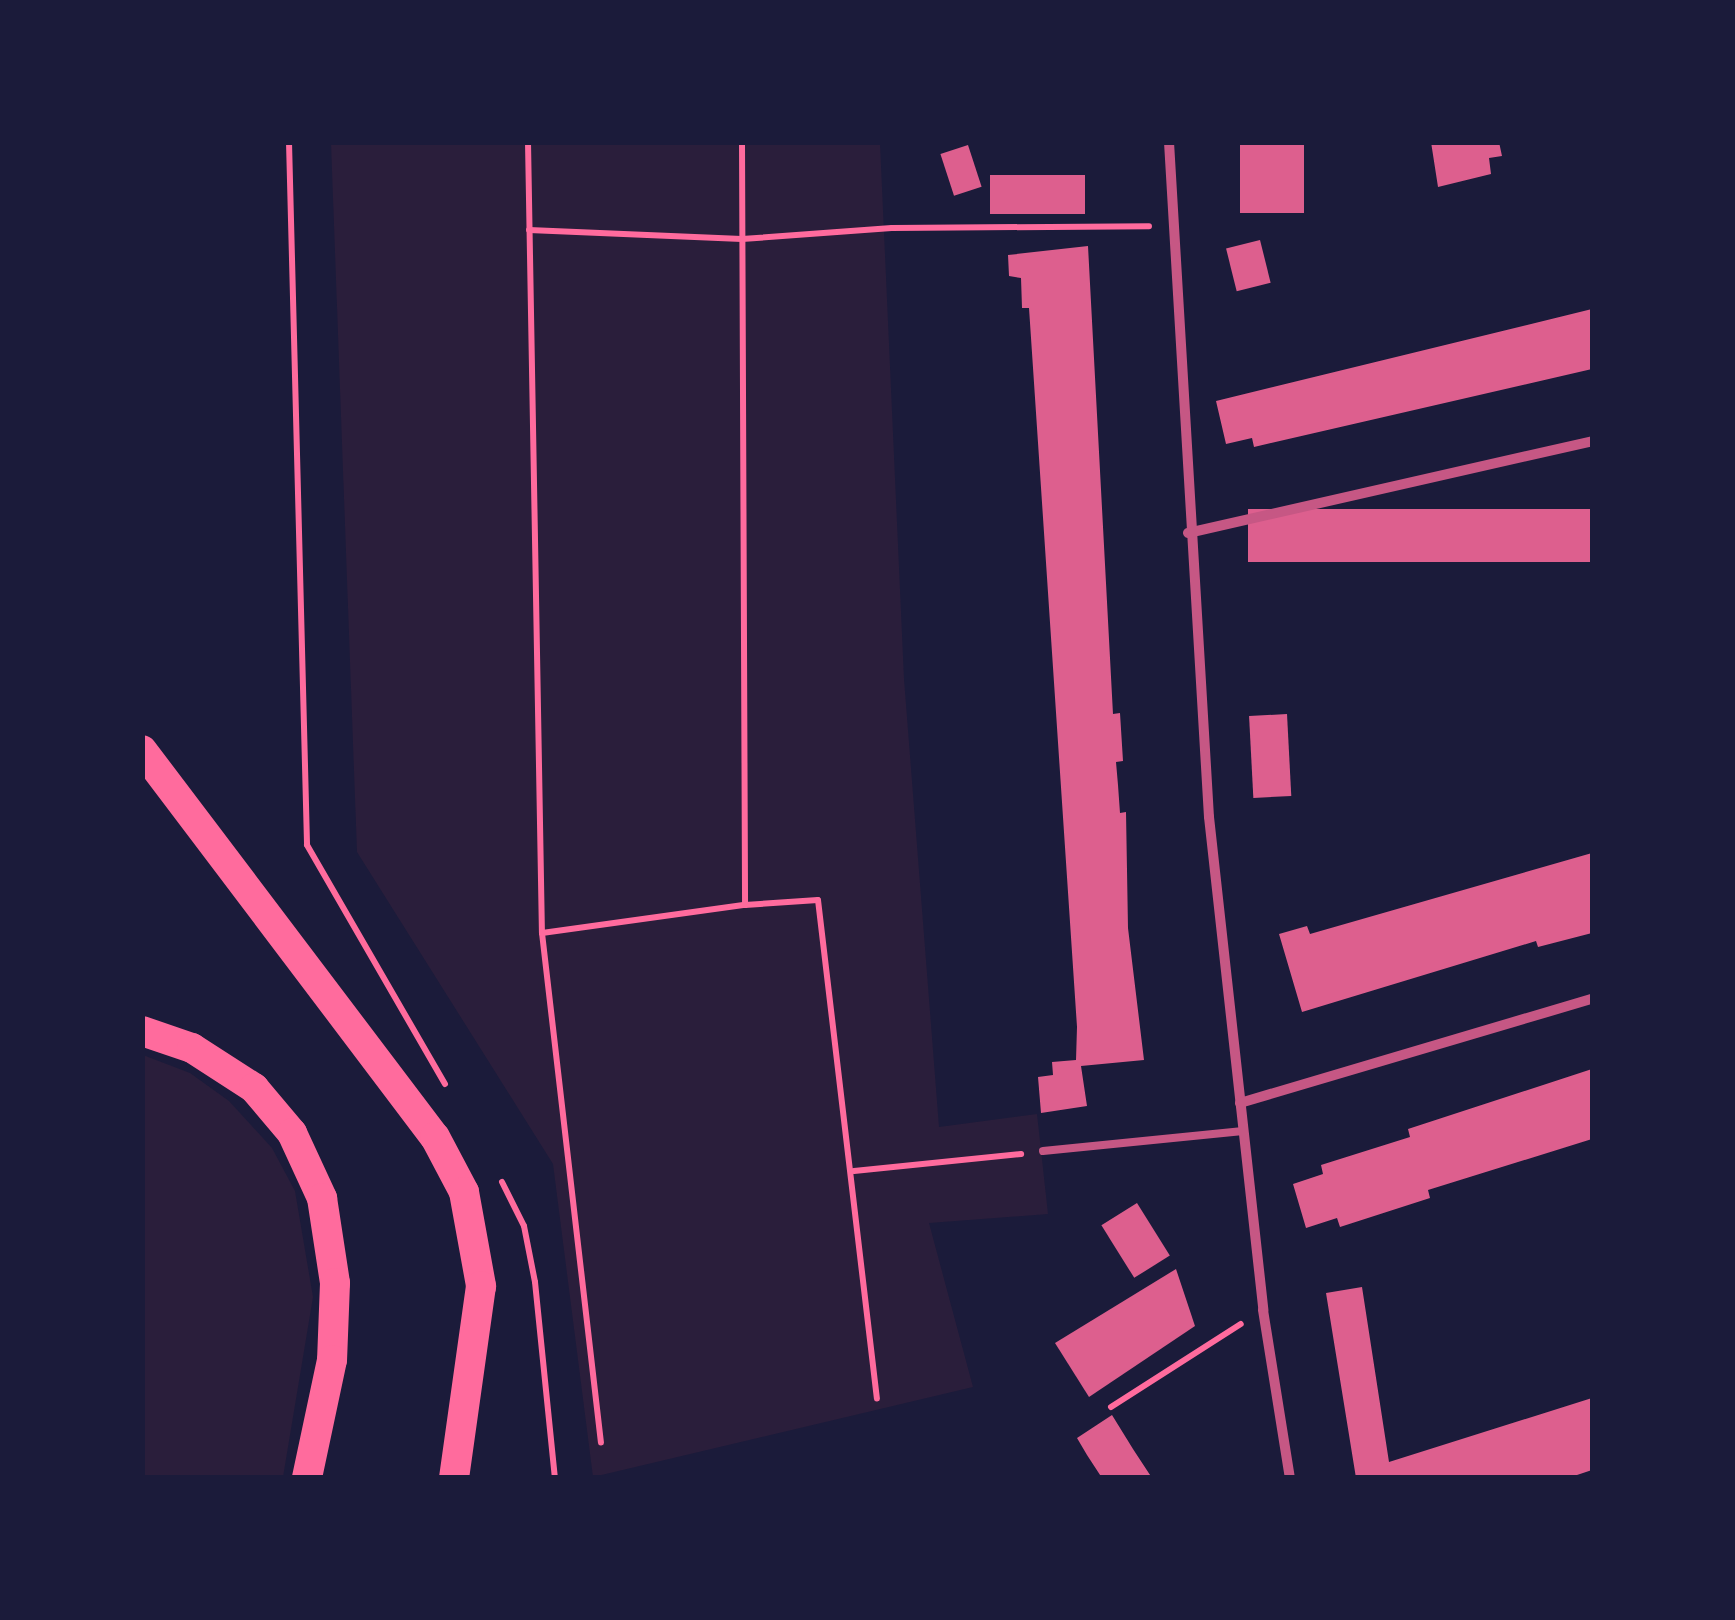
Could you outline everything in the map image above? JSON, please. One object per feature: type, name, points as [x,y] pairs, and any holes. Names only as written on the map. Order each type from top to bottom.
[{"type":"highway","points":[[142,750],[435,1137],[464,1192],[481,1286],[454,1478]]},
{"type":"highway","points":[[142,1031],[192,1048],[254,1088],[292,1134],[322,1198],[336,1283],[332,1360],[307,1478]]},
{"type":"street","points":[[1169,142],[1170,225],[1188,533],[1243,1131],[1264,1310],[1290,1478]]},
{"type":"street","points":[[1188,533],[1592,441]]},
{"type":"street","points":[[1240,1103],[1592,999]]},
{"type":"lane","points":[[1042,1151],[1243,1131]]},
{"type":"path","points":[[289,142],[307,845],[452,1096]]},
{"type":"path","points":[[528,142],[542,933],[601,1443]]},
{"type":"path","points":[[742,142],[746,905]]},
{"type":"path","points":[[528,230],[742,239],[892,228],[1170,225]]},
{"type":"path","points":[[542,933],[746,905],[818,900],[854,1171],[877,1398]]},
{"type":"path","points":[[854,1171],[1042,1151]]},
{"type":"path","points":[[491,1164],[524,1226],[555,1478]]},
{"type":"path","points":[[1111,1407],[1264,1310]]},
{"type":"shaded area","points":[[331,143],[880,143],[904,679],[939,1127],[1037,1114],[1048,1214],[929,1223],[973,1387],[593,1477],[553,1164],[357,852]]},
{"type":"shaded area","points":[[143,1055],[190,1073],[229,1101],[272,1148],[295,1191],[313,1297],[283,1477],[143,1477]]},
{"type":"building","points":[[1240,142],[1304,142],[1304,213],[1240,213]]},
{"type":"building","points":[[1431,142],[1499,142],[1502,156],[1489,158],[1491,174],[1438,187]]},
{"type":"building","points":[[968,145],[982,187],[954,196],[940,154]]},
{"type":"building","points":[[990,175],[1085,175],[1085,214],[990,214]]},
{"type":"building","points":[[1260,240],[1271,283],[1237,291],[1226,248]]},
{"type":"building","points":[[1088,246],[1113,714],[1120,713],[1123,761],[1116,762],[1120,813],[1126,812],[1128,928],[1144,1060],[1081,1066],[1087,1106],[1041,1113],[1038,1077],[1053,1075],[1052,1062],[1076,1060],[1077,1027],[1029,308],[1022,308],[1021,278],[1009,276],[1008,255]]},
{"type":"building","points":[[1592,309],[1592,369],[1254,447],[1252,438],[1226,444],[1216,401]]},
{"type":"building","points":[[1248,509],[1592,509],[1592,562],[1248,562]]},
{"type":"building","points":[[1287,714],[1291,796],[1253,798],[1249,716]]},
{"type":"building","points":[[1592,853],[1592,933],[1538,947],[1536,941],[1302,1012],[1279,934],[1307,926],[1310,934]]},
{"type":"building","points":[[1592,1069],[1592,1139],[1428,1190],[1430,1198],[1340,1227],[1337,1218],[1306,1228],[1293,1184],[1323,1174],[1321,1165],[1410,1137],[1408,1129]]},
{"type":"building","points":[[1137,1203],[1170,1256],[1134,1278],[1101,1225]]},
{"type":"building","points":[[1176,1269],[1195,1326],[1089,1397],[1055,1343]]},
{"type":"building","points":[[1362,1287],[1389,1462],[1592,1398],[1592,1470],[1568,1478],[1356,1478],[1326,1293]]},
{"type":"building","points":[[1112,1415],[1152,1478],[1102,1478],[1087,1455],[1077,1438]]}]
